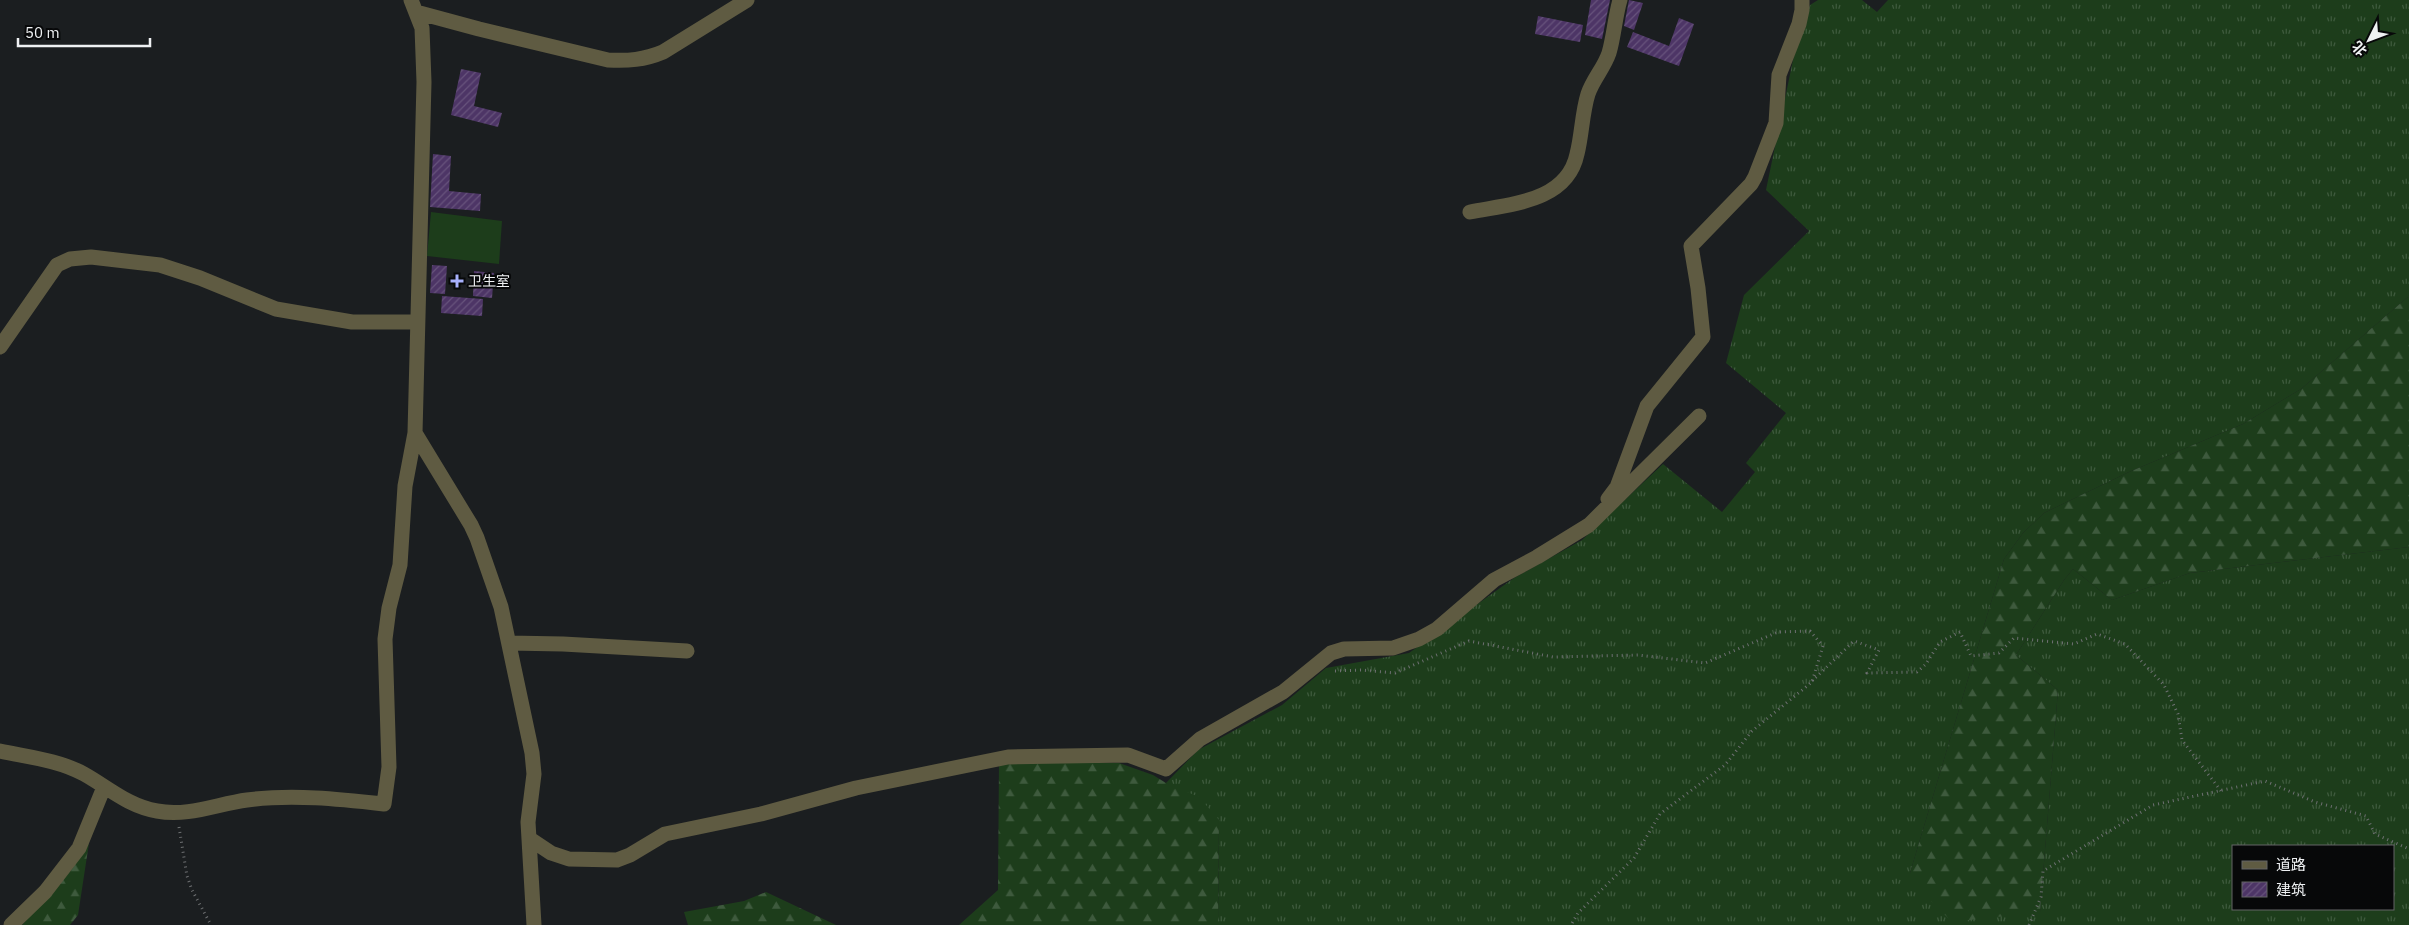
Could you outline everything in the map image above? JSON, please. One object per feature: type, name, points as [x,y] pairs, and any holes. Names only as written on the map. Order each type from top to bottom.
[{"type":"street","points":[[414,6],[480,30],[608,60],[628,61],[652,57],[664,52],[746,0]]},
{"type":"street","points":[[1470,212],[1525,202],[1551,192],[1566,178],[1577,156],[1588,94],[1609,51],[1613,24],[1620,0]]},
{"type":"street","points":[[1593,521],[1617,487],[1647,406],[1703,336],[1691,246],[1751,184],[1755,177],[1776,123],[1779,75],[1799,24],[1802,0]]},
{"type":"street","points":[[0,751],[65,765],[84,774],[138,807],[158,812],[177,813],[247,800],[276,798],[344,800],[384,804],[389,767],[385,639],[389,608],[400,565],[405,486],[415,433],[424,82],[422,28],[414,6]]},
{"type":"street","points":[[0,347],[57,265],[70,259],[91,257],[160,265],[200,278],[276,309],[352,322],[417,322]]},
{"type":"street","points":[[530,839],[551,853],[569,859],[617,860],[630,855],[665,834],[761,814],[856,788],[1008,757],[1128,755],[1166,769],[1200,739],[1283,692],[1331,653],[1344,649],[1386,649],[1419,639],[1437,629],[1494,580],[1537,557],[1593,521],[1699,416]]},
{"type":"street","points":[[415,433],[471,525],[501,607],[532,753],[534,774],[528,822],[534,925]]},
{"type":"street","points":[[509,643],[687,651]]},
{"type":"street","points":[[11,925],[45,892],[79,848],[104,787]]},
{"type":"path","points":[[1334,672],[1361,670],[1395,674],[1469,641],[1553,657],[1638,655],[1705,663],[1778,632],[1810,631],[1823,646],[1812,682]]},
{"type":"path","points":[[1571,925],[1578,913],[1634,858],[1660,814],[1725,766],[1752,731],[1812,682],[1854,641],[1879,650],[1867,673],[1917,672],[1926,664],[1940,642],[1960,632],[1971,656],[2000,653],[2014,638],[2074,644],[2097,634],[2125,644],[2164,685],[2178,714],[2182,740],[2222,791]]},
{"type":"path","points":[[2029,925],[2041,896],[2043,871],[2153,805],[2265,782],[2315,802],[2366,816],[2375,834],[2409,849]]},
{"type":"path","points":[[177,813],[187,876],[211,925]]},
{"type":"green space","points":[[1818,0],[1862,0],[1877,12],[1888,0],[2409,0],[2409,296],[2301,389],[2243,424],[2129,472],[2044,513],[2023,533],[2004,559],[1910,873],[2040,912],[2058,690],[2016,655],[2073,569],[2112,600],[2190,573],[2409,547],[2409,925],[1218,925],[1219,820],[1166,783],[1198,750],[1282,705],[1326,668],[1409,653],[1514,578],[1582,540],[1663,464],[1722,512],[1755,472],[1746,463],[1786,413],[1726,363],[1744,295],[1809,231],[1766,190],[1793,60],[1810,5]]},
{"type":"green space","points":[[431,212],[502,221],[499,264],[427,256]]},
{"type":"green space","points":[[2409,296],[2409,547],[2190,573],[2112,600],[2073,569],[2016,655],[2058,690],[2040,912],[1952,922],[1927,897],[1910,873],[2004,559],[2023,533],[2044,513],[2129,472],[2243,424],[2301,389]]},
{"type":"green space","points":[[999,763],[1119,763],[1153,775],[1166,783],[1199,797],[1219,820],[1218,925],[959,925],[998,890]]},
{"type":"green space","points":[[89,843],[78,915],[70,925],[22,925],[62,881]]},
{"type":"green space","points":[[766,892],[836,925],[688,925],[684,912],[744,901]]},
{"type":"building","points":[[1591,0],[1610,0],[1602,39],[1585,35]]},
{"type":"building","points":[[1629,0],[1643,3],[1634,30],[1624,26]]},
{"type":"building","points":[[1538,16],[1583,25],[1580,42],[1535,34]]},
{"type":"building","points":[[1679,18],[1694,24],[1679,66],[1627,47],[1633,32],[1669,46]]},
{"type":"building","points":[[461,69],[481,73],[474,106],[502,113],[498,127],[451,115]]},
{"type":"building","points":[[433,154],[451,156],[449,191],[481,194],[480,211],[430,207]]},
{"type":"building","points":[[432,265],[447,266],[445,294],[430,293]]},
{"type":"building","points":[[474,271],[494,273],[492,298],[473,296]]},
{"type":"building","points":[[442,296],[483,299],[482,316],[441,313]]},
{"type":"place","name":"卫生室","points":[[457,281]]}]
